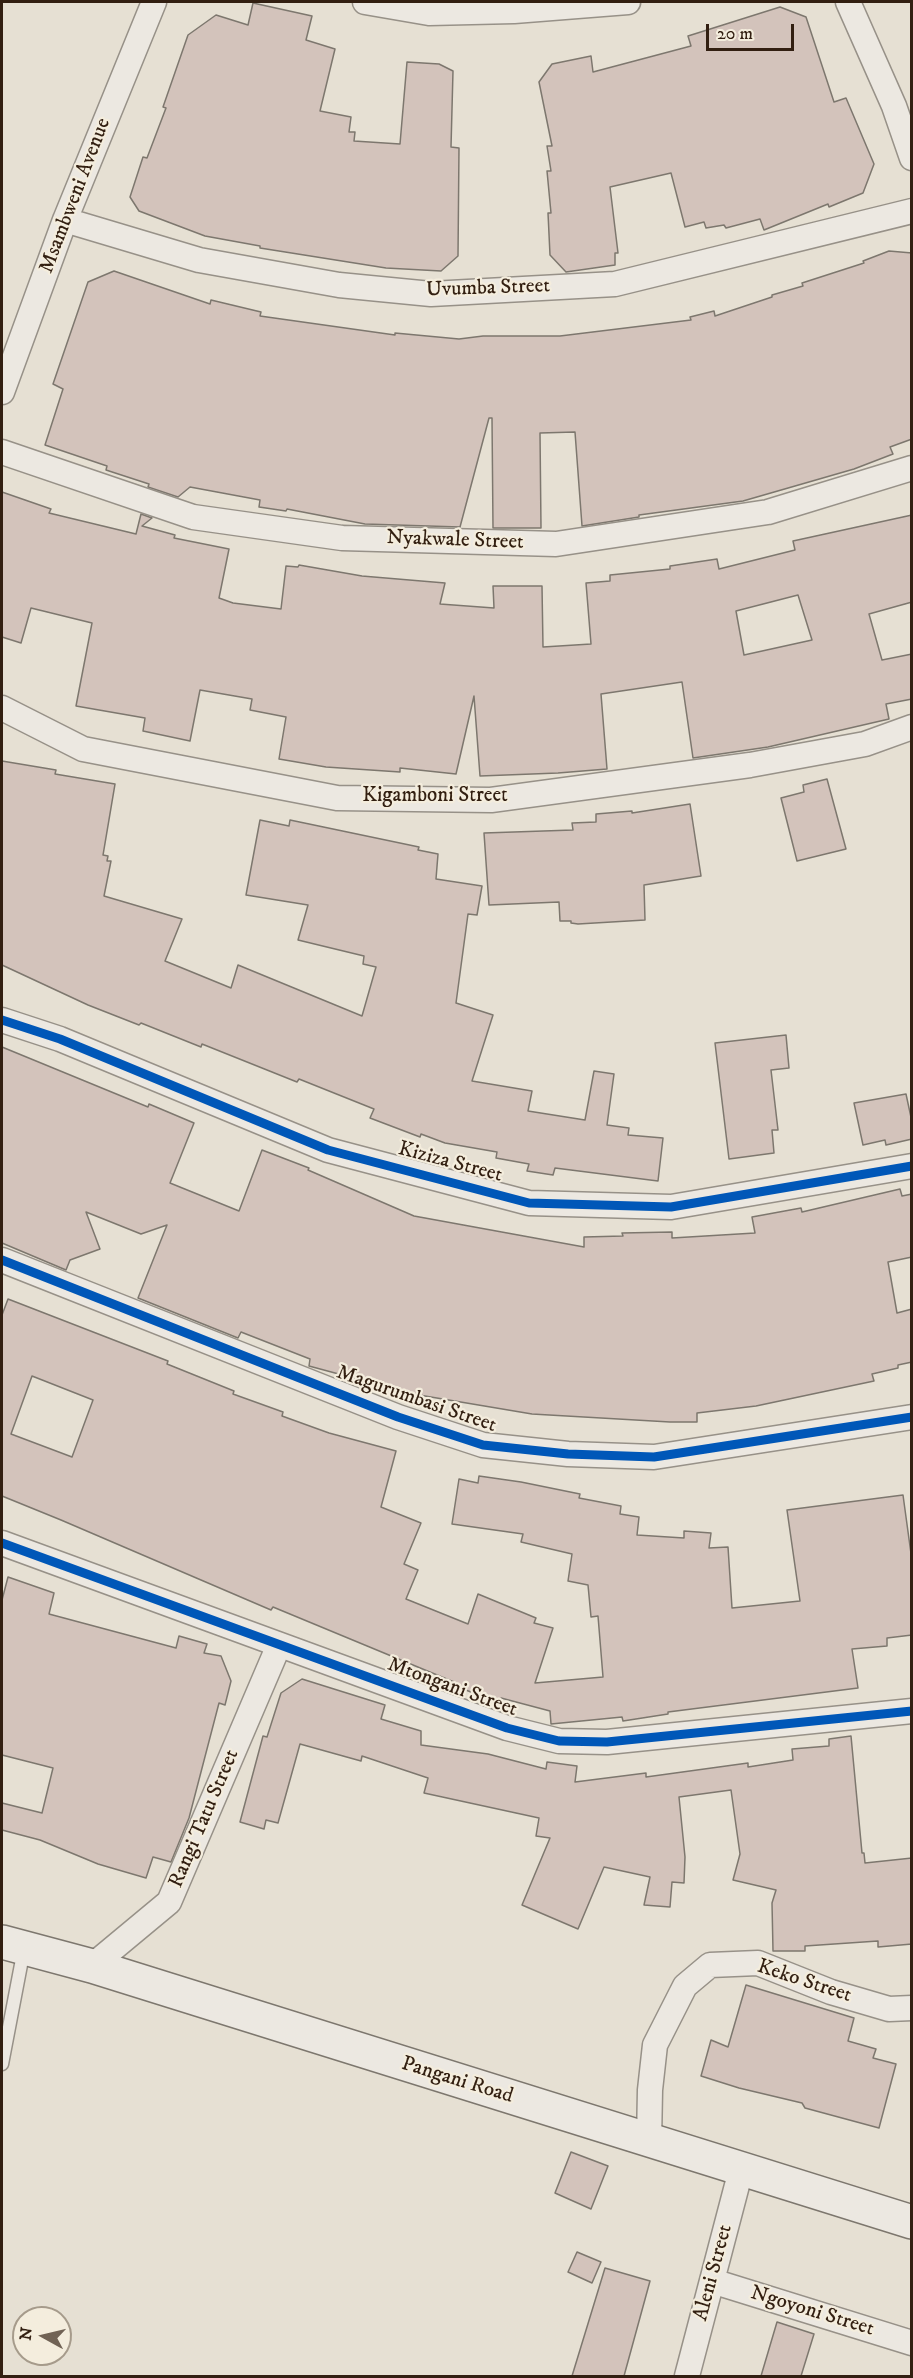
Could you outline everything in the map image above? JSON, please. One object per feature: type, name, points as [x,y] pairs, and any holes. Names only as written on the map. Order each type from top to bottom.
[{"type":"main road","name":"Pangani Road","points":[[13,1946],[92,1966],[912,2222]]},
{"type":"street","name":"Msambweni Avenue","points":[[2,392],[65,220],[154,2]]},
{"type":"street","points":[[365,2],[429,13],[514,11],[628,2]]},
{"type":"street","points":[[849,2],[903,103],[912,158]]},
{"type":"street","name":"Uvumba Street","points":[[65,220],[199,260],[339,285],[431,294],[615,284],[912,211]]},
{"type":"street","name":"Nyakwale Street","points":[[2,452],[193,517],[342,538],[556,544],[768,512],[912,468]]},
{"type":"street","name":"Kigamboni Street","points":[[2,708],[83,748],[337,798],[491,800],[750,765],[865,744],[912,727]]},
{"type":"street","name":"Kiziza Street","points":[[2,1020],[60,1039],[328,1150],[529,1203],[671,1207],[912,1166]]},
{"type":"street","name":"Magurumbasi Street","points":[[2,1260],[398,1417],[483,1445],[568,1454],[654,1457],[912,1417]]},
{"type":"street","name":"Mtongani Street","points":[[2,1543],[507,1728],[559,1742],[607,1742],[912,1712]]},
{"type":"street","name":"Rangi Tatu Street","points":[[92,1966],[169,1902],[279,1645]]},
{"type":"street","name":"Keko Street","points":[[649,2141],[650,2090],[656,2045],[685,1986],[710,1965],[758,1963],[831,1992],[889,2009],[912,2008]]},
{"type":"street","name":"Aleni Street","points":[[687,2376],[741,2170]]},
{"type":"street","name":"Ngoyoni Street","points":[[712,2281],[912,2343]]},
{"type":"lane","points":[[2,2064],[13,1946]]},
{"type":"building","points":[[253,3],[312,16],[306,40],[335,49],[320,111],[351,117],[349,132],[355,132],[354,141],[400,144],[407,62],[439,64],[453,71],[451,147],[459,148],[458,256],[441,271],[386,268],[260,248],[260,246],[205,236],[139,211],[130,197],[143,157],[147,158],[166,108],[163,107],[188,35],[216,15],[248,25]]},
{"type":"building","points":[[780,7],[806,17],[834,102],[846,98],[874,164],[863,193],[829,207],[828,204],[764,230],[760,219],[726,228],[724,225],[706,228],[704,222],[685,227],[671,173],[610,187],[618,253],[615,253],[615,265],[566,272],[550,255],[548,213],[551,213],[547,171],[551,171],[547,146],[552,146],[539,82],[552,64],[591,56],[593,72],[691,46],[688,36]]},
{"type":"building","points":[[889,251],[912,253],[912,439],[890,447],[893,454],[854,469],[743,501],[639,515],[639,517],[582,526],[575,432],[540,433],[541,528],[493,528],[492,418],[489,418],[460,527],[365,524],[287,509],[286,511],[259,507],[260,500],[190,487],[178,497],[148,487],[149,484],[106,470],[107,466],[45,445],[63,389],[53,384],[88,282],[114,271],[210,304],[211,300],[261,312],[260,316],[395,335],[395,333],[459,339],[483,336],[560,336],[691,320],[690,317],[714,311],[715,316],[803,286],[802,283],[864,263],[863,261]]},
{"type":"building","points":[[2,492],[51,509],[49,513],[136,534],[141,514],[152,518],[142,526],[175,535],[174,538],[229,549],[219,598],[233,603],[281,609],[286,566],[298,567],[299,565],[362,576],[445,583],[440,604],[494,608],[493,586],[542,586],[543,647],[591,644],[586,583],[610,581],[610,575],[670,569],[670,566],[717,559],[719,569],[795,550],[793,541],[912,515],[912,602],[869,614],[882,660],[912,654],[912,699],[886,704],[889,719],[768,747],[693,758],[682,682],[601,694],[607,769],[480,776],[474,696],[456,774],[400,768],[400,772],[326,767],[279,759],[286,717],[250,710],[252,699],[200,690],[190,741],[143,731],[145,718],[76,706],[92,623],[31,608],[21,643],[2,637]],"holes":[[[798,595],[812,640],[744,655],[736,611]]]},
{"type":"building","points":[[2,761],[56,770],[55,774],[115,784],[103,855],[108,856],[107,861],[111,861],[104,896],[182,919],[165,961],[231,988],[238,965],[362,1016],[376,967],[363,964],[364,956],[298,940],[308,905],[246,895],[260,820],[289,826],[290,820],[419,847],[418,850],[438,854],[436,879],[482,886],[477,915],[468,914],[456,1003],[493,1015],[472,1081],[532,1091],[528,1111],[585,1120],[594,1071],[614,1074],[607,1125],[629,1128],[628,1135],[663,1138],[658,1181],[555,1168],[553,1175],[527,1171],[529,1164],[496,1158],[497,1152],[445,1143],[421,1134],[420,1137],[370,1118],[374,1109],[299,1079],[297,1082],[202,1044],[201,1047],[141,1023],[139,1025],[88,1005],[2,965]]},
{"type":"building","points":[[827,779],[846,849],[797,861],[781,798],[804,792],[803,785]]},
{"type":"building","points":[[690,804],[701,876],[644,885],[645,920],[578,924],[571,923],[571,921],[560,921],[559,902],[489,905],[484,833],[573,830],[572,823],[596,822],[596,814],[632,811],[632,813]]},
{"type":"building","points":[[786,1035],[789,1068],[771,1070],[778,1130],[772,1130],[774,1153],[729,1159],[715,1043]]},
{"type":"building","points":[[2,1047],[148,1107],[149,1104],[194,1123],[170,1183],[239,1211],[262,1150],[309,1168],[308,1170],[414,1216],[584,1247],[584,1237],[623,1236],[622,1233],[672,1232],[672,1238],[755,1233],[752,1217],[801,1208],[802,1212],[900,1189],[902,1196],[912,1194],[912,1257],[888,1262],[897,1313],[912,1309],[912,1362],[872,1374],[874,1381],[756,1406],[697,1413],[697,1422],[532,1414],[413,1394],[309,1366],[310,1359],[241,1332],[238,1338],[138,1298],[167,1225],[141,1234],[86,1212],[100,1249],[70,1260],[66,1270],[2,1243]]},
{"type":"building","points":[[906,1094],[912,1122],[912,1139],[886,1145],[885,1140],[863,1145],[854,1103]]},
{"type":"building","points":[[8,1299],[168,1361],[167,1364],[234,1391],[233,1394],[283,1412],[282,1416],[329,1433],[396,1451],[381,1507],[421,1523],[404,1564],[418,1570],[406,1599],[468,1624],[478,1594],[536,1618],[534,1623],[553,1628],[535,1683],[603,1677],[598,1616],[591,1617],[588,1585],[568,1581],[572,1554],[521,1542],[523,1534],[452,1524],[459,1479],[478,1483],[479,1476],[521,1482],[580,1494],[579,1498],[621,1506],[620,1514],[639,1517],[637,1535],[684,1538],[684,1531],[711,1533],[709,1548],[728,1547],[732,1608],[800,1601],[787,1510],[903,1495],[912,1561],[912,1635],[887,1638],[887,1646],[852,1649],[858,1688],[668,1712],[668,1714],[623,1721],[622,1717],[551,1724],[550,1711],[501,1698],[499,1703],[453,1685],[454,1682],[273,1607],[271,1610],[2,1496],[2,1315]],"holes":[[[32,1376],[93,1400],[72,1457],[11,1434]]]},
{"type":"building","points":[[8,1577],[54,1593],[49,1614],[176,1648],[179,1636],[207,1644],[204,1653],[221,1656],[231,1681],[225,1705],[219,1703],[189,1818],[171,1862],[153,1857],[146,1878],[98,1864],[40,1840],[2,1830],[2,1803],[42,1813],[53,1768],[2,1755],[2,1600]]},
{"type":"building","points":[[302,1679],[385,1705],[381,1719],[421,1731],[421,1745],[488,1754],[546,1769],[547,1762],[577,1766],[575,1782],[646,1773],[646,1777],[748,1763],[748,1767],[793,1760],[792,1749],[829,1746],[829,1739],[851,1736],[862,1853],[864,1853],[865,1863],[912,1858],[912,1944],[878,1947],[878,1941],[805,1946],[805,1951],[773,1951],[772,1903],[776,1890],[733,1880],[740,1854],[731,1790],[679,1797],[685,1857],[684,1883],[672,1882],[670,1907],[644,1905],[650,1877],[604,1867],[578,1929],[522,1905],[550,1838],[536,1836],[539,1818],[424,1793],[428,1778],[362,1756],[361,1761],[300,1744],[278,1823],[266,1820],[264,1829],[240,1822],[263,1736],[267,1737],[281,1693]]},
{"type":"building","points":[[746,1985],[854,2018],[848,2041],[876,2049],[873,2058],[896,2064],[879,2128],[805,2108],[802,2103],[701,2076],[711,2040],[728,2047]]},
{"type":"building","points":[[571,2152],[608,2166],[591,2209],[555,2193]]},
{"type":"building","points":[[577,2252],[601,2262],[592,2283],[568,2272]]},
{"type":"building","points":[[605,2268],[650,2281],[624,2376],[572,2376]]},
{"type":"building","points":[[777,2322],[814,2334],[801,2376],[761,2376]]},
{"type":"cycle path","points":[[2,1020],[60,1039],[328,1150],[529,1203],[671,1207],[912,1166]]},
{"type":"cycle path","points":[[2,1260],[398,1417],[483,1445],[568,1454],[654,1457],[912,1417]]},
{"type":"cycle path","points":[[2,1543],[507,1728],[559,1741],[607,1742],[912,1711]]}]
